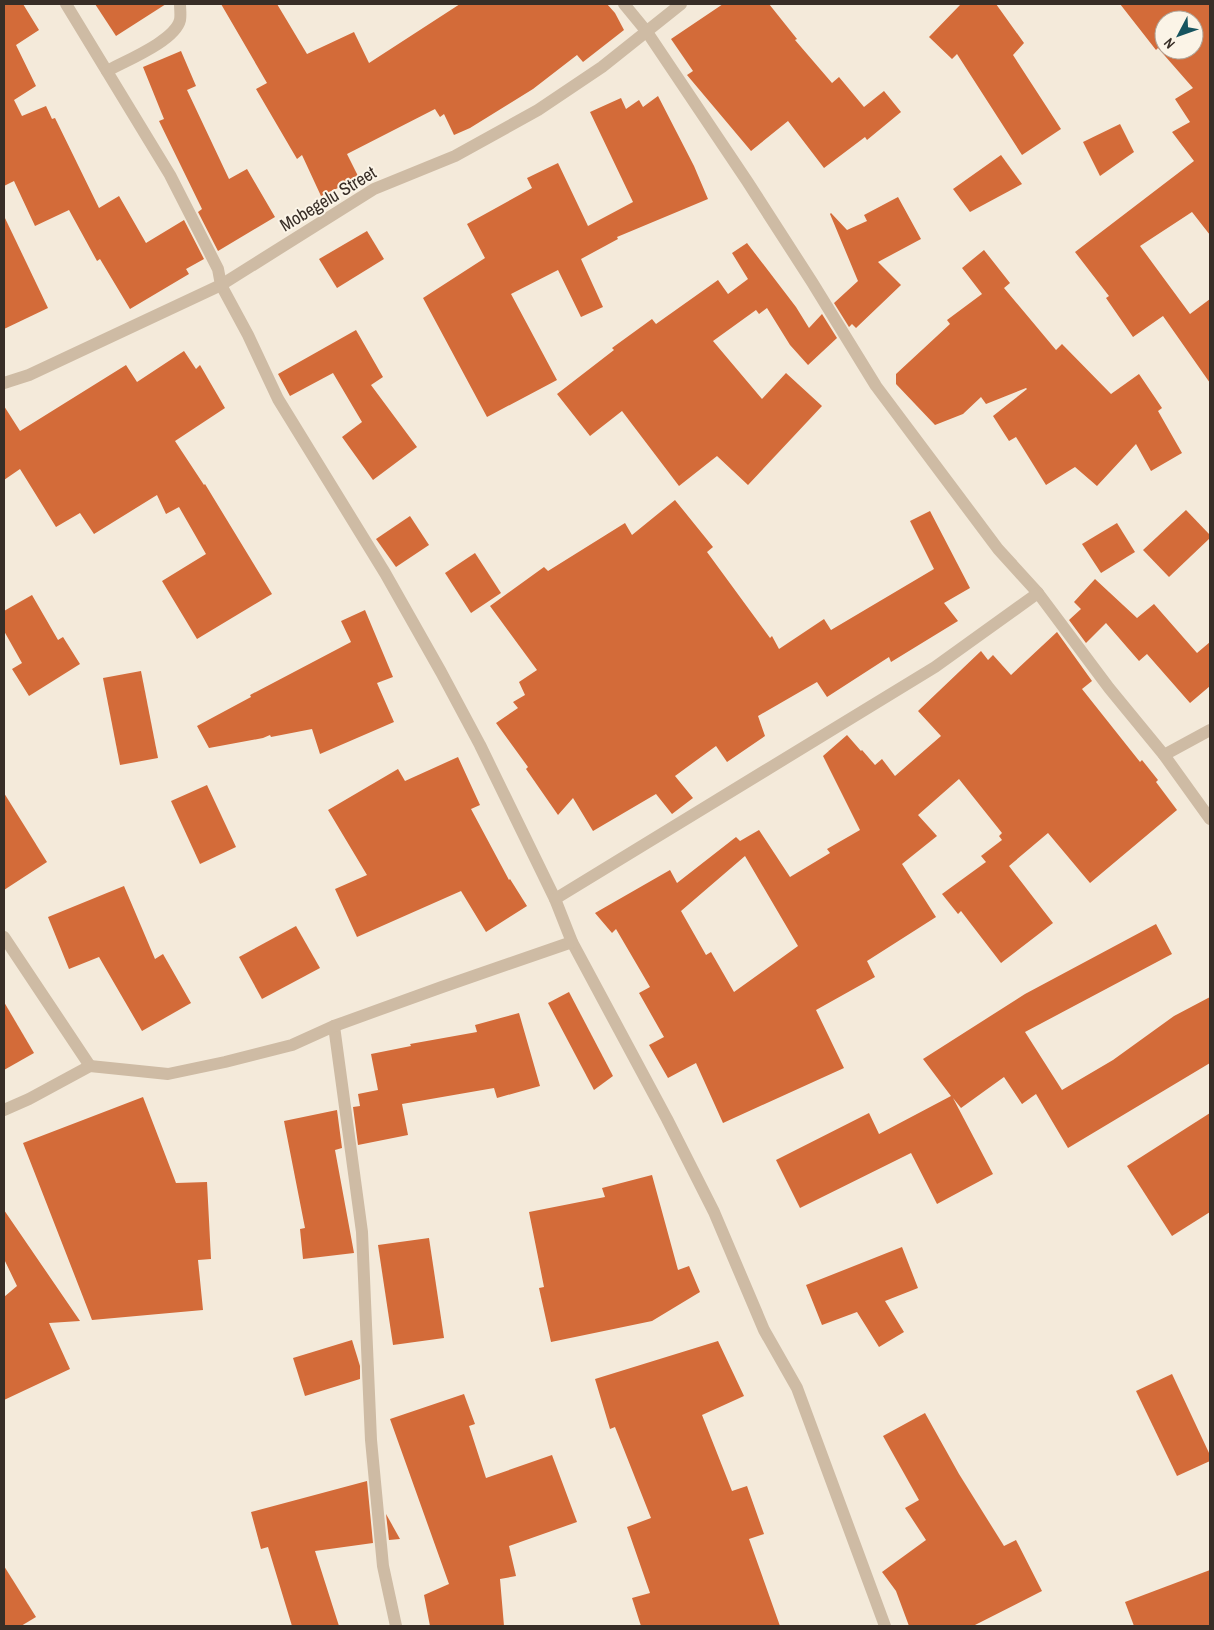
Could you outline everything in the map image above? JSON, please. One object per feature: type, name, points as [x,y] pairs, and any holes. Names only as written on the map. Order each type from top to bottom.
[{"type":"street","points":[[66,4],[170,175],[218,270],[221,285],[248,335],[278,399],[385,573],[480,745],[555,899],[572,942],[714,1212],[764,1330],[797,1388],[885,1626]]},
{"type":"street","points":[[107,71],[155,47],[171,33],[180,21],[180,4]]},
{"type":"street","points":[[624,4],[647,32],[812,282],[876,386],[998,549],[1038,592],[1109,688],[1164,755],[1210,819]]},
{"type":"street","name":"Mobegelu Street","points":[[4,383],[29,375],[221,285],[374,189],[455,156],[538,110],[602,67],[681,4]]},
{"type":"street","points":[[555,899],[935,668],[1038,592]]},
{"type":"street","points":[[1164,755],[1210,730]]},
{"type":"street","points":[[4,937],[90,1066]]},
{"type":"street","points":[[4,1110],[29,1099],[90,1066],[168,1074],[292,1045],[334,1026],[572,942]]},
{"type":"street","points":[[334,1026],[362,1232],[371,1440],[383,1566],[396,1626]]},
{"type":"building","points":[[4,4],[23,4],[39,30],[16,45],[36,86],[14,100],[22,116],[46,106],[52,119],[55,118],[99,208],[119,196],[146,243],[184,220],[204,259],[186,269],[189,274],[130,309],[100,259],[97,261],[69,210],[35,226],[14,181],[4,186]]},
{"type":"building","points":[[95,4],[166,4],[116,36]]},
{"type":"building","points":[[221,4],[277,4],[307,54],[354,32],[369,63],[460,4],[607,4],[615,13],[624,30],[583,62],[577,55],[533,89],[470,128],[454,135],[444,114],[440,117],[435,109],[347,154],[359,178],[321,196],[302,155],[297,159],[256,89],[267,83]]},
{"type":"building","points":[[723,4],[769,4],[797,39],[795,40],[832,83],[839,77],[864,107],[884,91],[901,112],[867,140],[865,137],[824,168],[788,121],[751,151],[687,75],[693,71],[671,39]]},
{"type":"building","points":[[961,4],[996,4],[1024,43],[1013,55],[1061,129],[1022,155],[957,54],[952,59],[929,37]]},
{"type":"building","points":[[1120,4],[1210,4],[1210,235],[1192,212],[1140,246],[1190,314],[1210,299],[1210,383],[1163,316],[1133,337],[1106,298],[1109,296],[1075,252],[1194,161],[1172,132],[1190,122],[1175,99],[1193,88],[1168,60],[1204,60],[1204,10],[1154,10],[1154,47]]},
{"type":"building","points":[[181,51],[196,86],[187,90],[229,179],[247,169],[275,217],[218,251],[198,212],[202,209],[159,121],[164,119],[143,67]]},
{"type":"building","points":[[658,96],[694,166],[708,199],[617,237],[618,239],[581,259],[603,307],[581,317],[558,270],[511,294],[557,380],[487,417],[423,298],[485,258],[467,224],[532,188],[527,178],[558,163],[588,226],[633,202],[590,112],[621,98],[626,109],[639,100],[643,107]]},
{"type":"building","points":[[1120,124],[1134,152],[1100,176],[1083,142]]},
{"type":"building","points":[[1001,155],[1022,184],[970,212],[953,189]]},
{"type":"building","points":[[898,197],[921,239],[878,262],[901,285],[856,328],[852,324],[849,327],[834,303],[858,281],[830,214],[847,230],[867,221],[864,215]]},
{"type":"building","points":[[4,216],[48,308],[4,329]]},
{"type":"building","points":[[367,231],[384,259],[337,288],[319,259]]},
{"type":"building","points":[[747,243],[796,307],[809,328],[822,314],[837,338],[808,365],[790,345],[767,308],[759,314],[756,310],[713,341],[762,399],[786,373],[822,406],[748,485],[717,456],[679,486],[622,411],[590,436],[557,394],[614,350],[612,348],[652,319],[656,324],[718,280],[728,294],[748,279],[732,253]]},
{"type":"building","points":[[984,250],[1010,283],[1004,288],[1056,350],[1062,344],[1111,394],[1139,374],[1162,408],[1158,411],[1182,453],[1151,471],[1136,444],[1097,486],[1075,467],[1046,485],[1016,437],[1009,441],[993,416],[1026,388],[986,404],[981,397],[963,414],[935,425],[896,384],[896,374],[950,324],[947,320],[982,294],[962,268]]},
{"type":"building","points":[[356,330],[383,377],[371,385],[417,447],[373,480],[342,437],[362,422],[333,373],[290,396],[278,374]]},
{"type":"building","points":[[184,351],[196,369],[200,365],[225,408],[175,441],[205,484],[272,594],[197,639],[162,581],[206,554],[179,507],[166,514],[157,495],[94,534],[80,513],[56,527],[20,469],[4,480],[4,406],[20,431],[126,365],[137,382]]},
{"type":"building","points":[[675,500],[713,547],[707,552],[770,638],[772,636],[779,649],[824,619],[831,630],[934,569],[910,521],[930,511],[970,588],[944,603],[958,621],[891,662],[889,657],[827,697],[817,682],[758,716],[765,736],[727,762],[716,746],[675,776],[693,798],[672,814],[656,794],[593,831],[573,798],[558,815],[526,769],[528,767],[496,723],[518,708],[513,702],[525,695],[519,682],[537,670],[490,606],[544,567],[548,571],[625,523],[632,535]]},
{"type":"building","points":[[1186,510],[1210,535],[1210,538],[1169,577],[1143,550]]},
{"type":"building","points":[[410,516],[429,545],[396,567],[376,539]]},
{"type":"building","points":[[1117,523],[1135,552],[1101,573],[1082,544]]},
{"type":"building","points":[[475,553],[501,593],[471,613],[445,573]]},
{"type":"building","points":[[1095,579],[1137,618],[1154,604],[1197,653],[1210,642],[1210,686],[1190,703],[1147,654],[1139,661],[1106,623],[1086,643],[1069,620],[1081,609],[1074,602]]},
{"type":"building","points":[[32,595],[58,640],[63,637],[80,664],[29,696],[12,669],[22,663],[4,631],[4,611]]},
{"type":"building","points":[[365,610],[393,677],[377,683],[394,722],[320,754],[312,729],[271,737],[270,735],[209,748],[197,726],[251,697],[250,695],[351,642],[341,621]]},
{"type":"building","points":[[1057,632],[1092,681],[1082,689],[1140,762],[1142,760],[1158,780],[1156,782],[1177,810],[1090,883],[1048,833],[1009,866],[1053,923],[1001,963],[961,911],[958,914],[942,894],[986,862],[981,856],[1002,840],[999,836],[1002,833],[959,779],[918,815],[937,836],[902,864],[936,917],[867,961],[875,977],[816,1010],[844,1068],[723,1123],[696,1063],[668,1078],[649,1045],[664,1037],[639,993],[650,987],[616,929],[612,933],[595,913],[670,870],[677,883],[736,837],[740,841],[759,830],[790,877],[830,853],[827,849],[860,830],[823,756],[847,735],[875,765],[882,759],[895,776],[941,736],[918,711],[981,651],[988,660],[993,655],[1011,675]],"holes":[[[745,856],[798,946],[734,992],[711,952],[706,955],[681,911]]]},
{"type":"building","points":[[141,671],[158,758],[120,765],[103,678]]},
{"type":"building","points":[[458,757],[480,805],[471,809],[509,880],[527,906],[486,932],[461,891],[357,937],[335,889],[367,875],[328,810],[398,769],[405,781]]},
{"type":"building","points":[[207,785],[236,847],[200,864],[171,801]]},
{"type":"building","points":[[4,793],[47,862],[4,890]]},
{"type":"building","points":[[124,886],[155,959],[163,954],[191,1003],[142,1031],[99,957],[69,969],[48,917]]},
{"type":"building","points":[[1156,924],[1172,954],[1025,1032],[1062,1090],[1113,1060],[1174,1016],[1210,997],[1210,1063],[1068,1148],[1036,1094],[1022,1104],[1004,1077],[961,1108],[953,1098],[993,1174],[937,1204],[911,1153],[800,1208],[776,1160],[869,1113],[879,1134],[951,1096],[923,1059],[1025,994]]},
{"type":"building","points":[[296,926],[320,968],[262,999],[239,957]]},
{"type":"building","points":[[569,992],[613,1076],[594,1090],[548,1003]]},
{"type":"building","points":[[4,1002],[34,1053],[4,1070]]},
{"type":"building","points":[[519,1013],[540,1086],[497,1098],[494,1088],[402,1104],[408,1135],[358,1145],[353,1107],[360,1106],[358,1094],[378,1090],[371,1054],[411,1046],[410,1044],[477,1032],[475,1025]]},
{"type":"building","points":[[143,1097],[176,1183],[207,1182],[211,1259],[198,1260],[203,1310],[92,1320],[23,1143]]},
{"type":"building","points":[[337,1110],[342,1148],[335,1150],[354,1253],[303,1259],[300,1229],[305,1228],[284,1121]]},
{"type":"building","points":[[1210,1113],[1210,1212],[1172,1236],[1127,1166]]},
{"type":"building","points":[[652,1175],[678,1270],[689,1266],[700,1292],[652,1321],[551,1342],[539,1288],[544,1287],[529,1212],[605,1197],[602,1188]]},
{"type":"building","points":[[4,1210],[80,1321],[49,1323],[70,1369],[4,1400],[4,1297],[17,1286],[4,1259]]},
{"type":"building","points":[[429,1238],[444,1338],[393,1345],[378,1245]]},
{"type":"building","points":[[902,1247],[918,1288],[885,1301],[904,1332],[879,1347],[857,1312],[822,1325],[806,1285]]},
{"type":"building","points":[[352,1340],[360,1366],[360,1379],[305,1396],[293,1358]]},
{"type":"building","points":[[718,1341],[744,1396],[702,1415],[732,1491],[747,1486],[764,1534],[749,1539],[780,1626],[641,1626],[632,1598],[650,1593],[627,1527],[651,1518],[615,1427],[610,1429],[595,1379]]},
{"type":"building","points":[[1172,1374],[1210,1455],[1210,1461],[1177,1476],[1136,1391]]},
{"type":"building","points":[[464,1394],[475,1424],[469,1426],[486,1478],[552,1455],[577,1522],[509,1546],[516,1576],[500,1579],[504,1626],[430,1626],[424,1595],[449,1584],[390,1419]]},
{"type":"building","points":[[925,1413],[959,1474],[1004,1546],[1016,1540],[1042,1591],[973,1626],[909,1626],[896,1591],[882,1572],[926,1540],[905,1508],[919,1500],[883,1436]]},
{"type":"building","points":[[367,1481],[373,1543],[315,1551],[339,1626],[292,1626],[268,1547],[261,1549],[251,1512]]},
{"type":"building","points":[[386,1514],[400,1539],[389,1540]]},
{"type":"building","points":[[4,1566],[36,1617],[21,1626],[4,1626]]},
{"type":"building","points":[[1210,1570],[1210,1626],[1134,1626],[1125,1602]]}]
